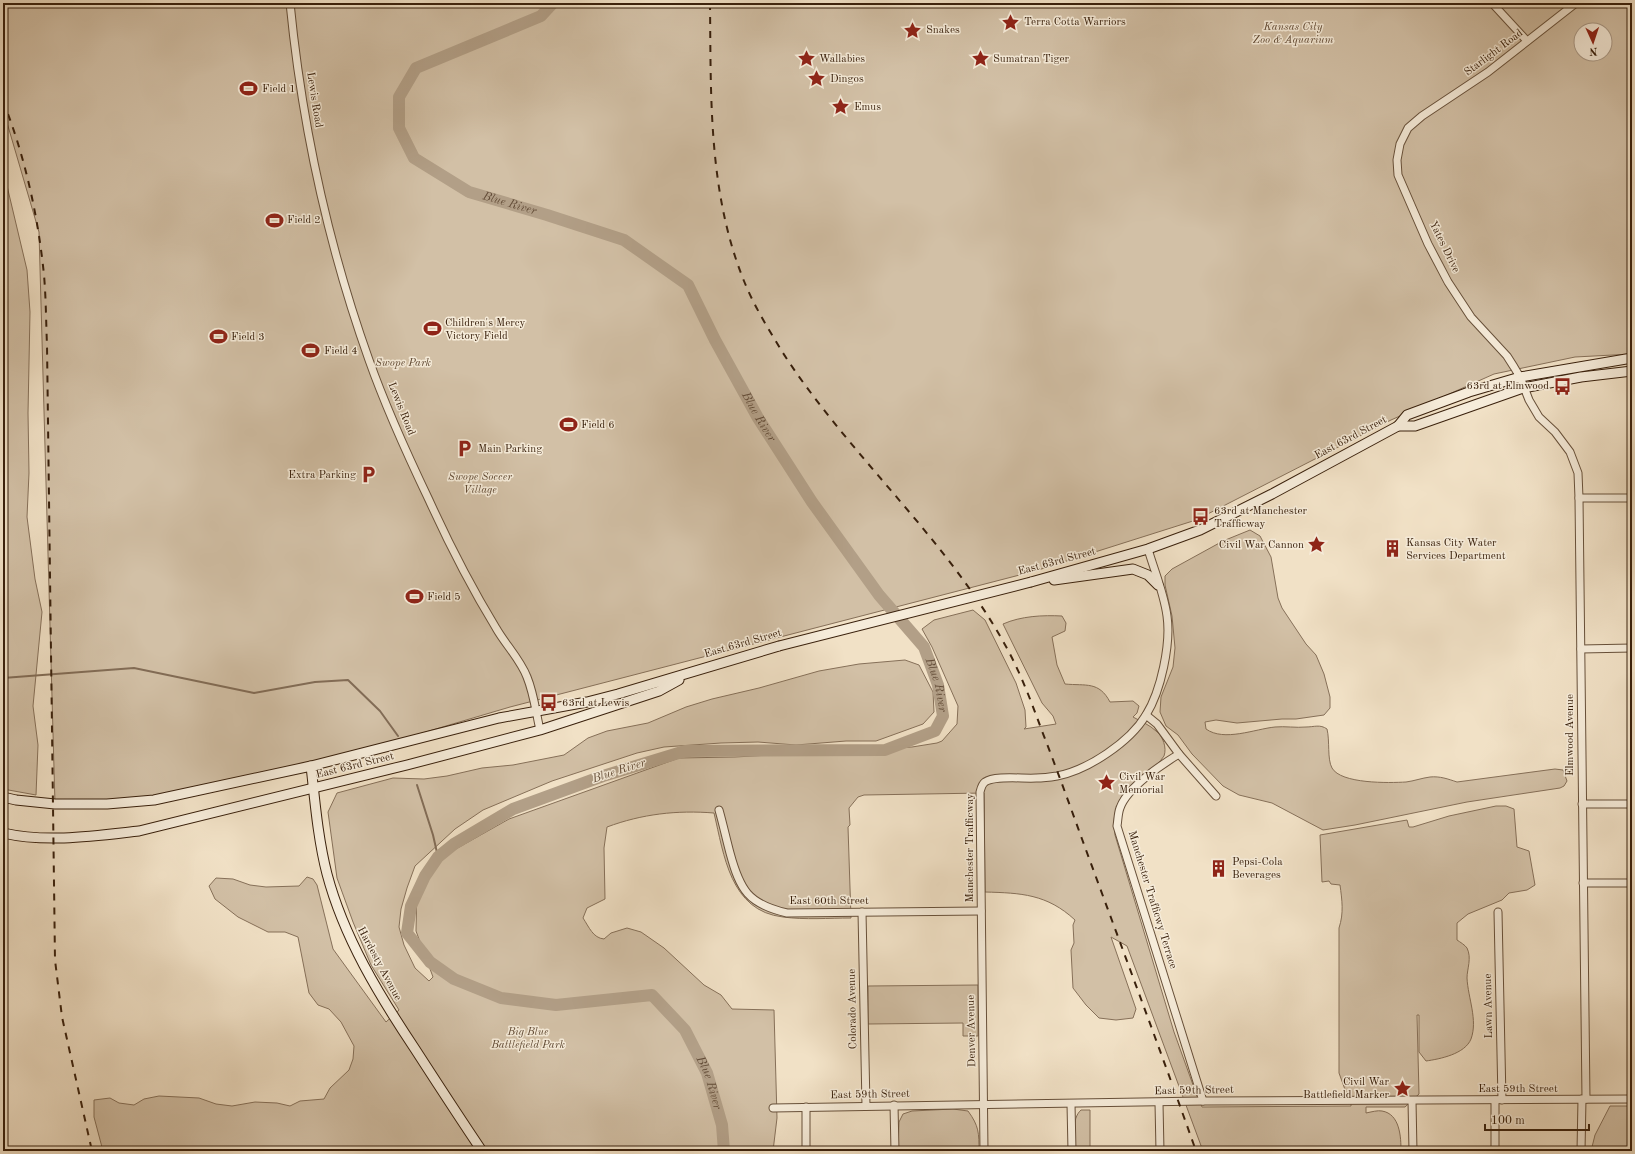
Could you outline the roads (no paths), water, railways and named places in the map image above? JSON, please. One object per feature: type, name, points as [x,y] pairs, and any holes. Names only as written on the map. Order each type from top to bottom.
[{"type":"main road","name":"East 63rd Street","points":[[3,797],[55,804],[107,804],[154,800],[311,766],[499,718],[587,702],[618,694],[779,646],[1031,582],[1148,548],[1200,530],[1272,494],[1398,426],[1407,415],[1469,392],[1520,376],[1632,358]]},
{"type":"main road","name":"East 63rd Street","points":[[1398,426],[1415,426],[1523,388],[1581,377],[1632,371]]},
{"type":"main road","points":[[1031,582],[1066,579],[1134,569],[1148,575],[1158,584]]},
{"type":"main road","name":"East 63rd Street","points":[[3,833],[15,836],[56,838],[96,836],[138,831],[540,730],[659,690],[702,669]]},
{"type":"main road","name":"Hardesty Avenue","points":[[311,766],[318,833],[327,874],[339,911],[354,947],[388,1007],[482,1151]]},
{"type":"street","name":"Lewis Road","points":[[290,3],[294,46],[310,143],[331,235],[355,319],[367,354],[404,446],[434,512],[467,578],[496,629],[524,671],[530,687],[540,730]]},
{"type":"street","points":[[1492,3],[1527,41]]},
{"type":"street","name":"Starlight Road","points":[[1422,116],[1488,72],[1576,3]]},
{"type":"street","name":"Yates Drive","points":[[1422,116],[1408,128],[1400,144],[1397,160],[1398,175],[1428,244],[1448,282],[1471,317],[1507,356],[1520,376],[1523,388]]},
{"type":"street","name":"Elmwood Avenue","points":[[1523,388],[1539,417],[1555,432],[1570,452],[1578,473],[1580,498],[1584,1099],[1582,1151]]},
{"type":"street","points":[[1580,498],[1632,498]]},
{"type":"street","name":"Manchester Trafficway","points":[[982,911],[980,792],[982,785],[986,781],[993,778],[1037,778],[1059,775],[1083,766],[1099,758],[1122,742],[1146,715],[1163,670],[1167,646],[1167,615],[1148,548]]},
{"type":"street","points":[[1581,649],[1632,648]]},
{"type":"street","points":[[1146,715],[1157,724],[1179,754],[1216,796]]},
{"type":"street","name":"Manchester Trafficwy Terrace","points":[[1179,754],[1157,768],[1134,788],[1120,807],[1117,826],[1203,1101]]},
{"type":"street","points":[[1582,804],[1632,804]]},
{"type":"street","name":"East 60th Street","points":[[719,810],[736,876],[747,894],[757,902],[771,909],[787,913],[982,911]]},
{"type":"street","points":[[1583,883],[1632,883]]},
{"type":"street","name":"Denver Avenue","points":[[982,911],[984,1151]]},
{"type":"street","name":"Colorado Avenue","points":[[862,912],[866,1106]]},
{"type":"street","name":"Lawn Avenue","points":[[1495,1151],[1498,1100],[1498,912]]},
{"type":"street","name":"East 59th Street","points":[[773,1108],[894,1105],[1159,1103],[1203,1101],[1632,1099]]},
{"type":"street","points":[[1412,1101],[1413,1151]]},
{"type":"street","points":[[1159,1103],[1160,1151]]},
{"type":"street","points":[[1071,1104],[1072,1151]]},
{"type":"street","points":[[894,1105],[895,1151]]},
{"type":"street","points":[[806,1107],[806,1151]]},
{"type":"waterway","name":"Blue River","points":[[553,3],[541,16],[416,68],[399,97],[399,128],[414,158],[469,192],[624,240],[688,285],[715,340],[758,418],[812,502],[879,595],[924,647],[938,685],[943,716],[935,731],[885,750],[685,751],[603,776],[513,809],[454,844],[438,857],[425,876],[411,906],[407,933],[430,962],[454,979],[501,998],[556,1005],[652,995],[685,1030],[707,1073],[722,1125],[724,1151]]},
{"type":"waterway","points":[[3,678],[134,668],[254,693],[315,682],[348,680],[380,711],[398,736]]},
{"type":"waterway","points":[[417,785],[433,835],[438,857]]},
{"type":"railway","points":[[710,3],[712,108],[718,178],[732,247],[744,281],[772,336],[809,390],[954,567],[980,604],[1010,654],[1025,686],[1052,758],[1196,1151]]},
{"type":"railway","points":[[3,101],[18,143],[30,186],[44,275],[47,345],[55,960],[62,1017],[92,1151]]},
{"type":"place","name":"Terra Cotta Warriors","points":[[1011,22]]},
{"type":"place","name":"Snakes","points":[[913,30]]},
{"type":"place","name":"Wallabies","points":[[806,59]]},
{"type":"place","name":"Sumatran Tiger","points":[[980,59]]},
{"type":"place","name":"Dingos","points":[[817,79]]},
{"type":"place","name":"Field 1","points":[[249,89]]},
{"type":"place","name":"Emus","points":[[841,107]]},
{"type":"place","name":"Field 2","points":[[274,220]]},
{"type":"place","name":"Children's Mercy Victory Field","points":[[432,329]]},
{"type":"place","name":"Field 3","points":[[218,337]]},
{"type":"place","name":"Field 4","points":[[311,351]]},
{"type":"place","name":"63rd at Elmwood","points":[[1562,386]]},
{"type":"place","name":"Field 6","points":[[568,425]]},
{"type":"place","name":"Main Parking","points":[[465,449]]},
{"type":"place","name":"Extra Parking","points":[[369,475]]},
{"type":"place","name":"63rd at Manchester Trafficway","points":[[1201,517]]},
{"type":"place","name":"Civil War Cannon","points":[[1317,545]]},
{"type":"place","name":"Kansas City Water Services Department","points":[[1393,549]]},
{"type":"place","name":"Field 5","points":[[414,597]]},
{"type":"place","name":"63rd at Lewis","points":[[549,703]]},
{"type":"place","name":"Civil War Memorial","points":[[1106,783]]},
{"type":"place","name":"Pepsi-Cola Beverages","points":[[1219,868]]},
{"type":"place","name":"Civil War Battlefield Marker","points":[[1402,1088]]},
{"type":"park label","name":"Kansas City Zoo & Aquarium","points":[[1293,33]]},
{"type":"park label","name":"Swope Park","points":[[403,363]]},
{"type":"park label","name":"Swope Soccer Village","points":[[480,483]]},
{"type":"park label","name":"Big Blue Battlefield Park","points":[[528,1038]]}]
